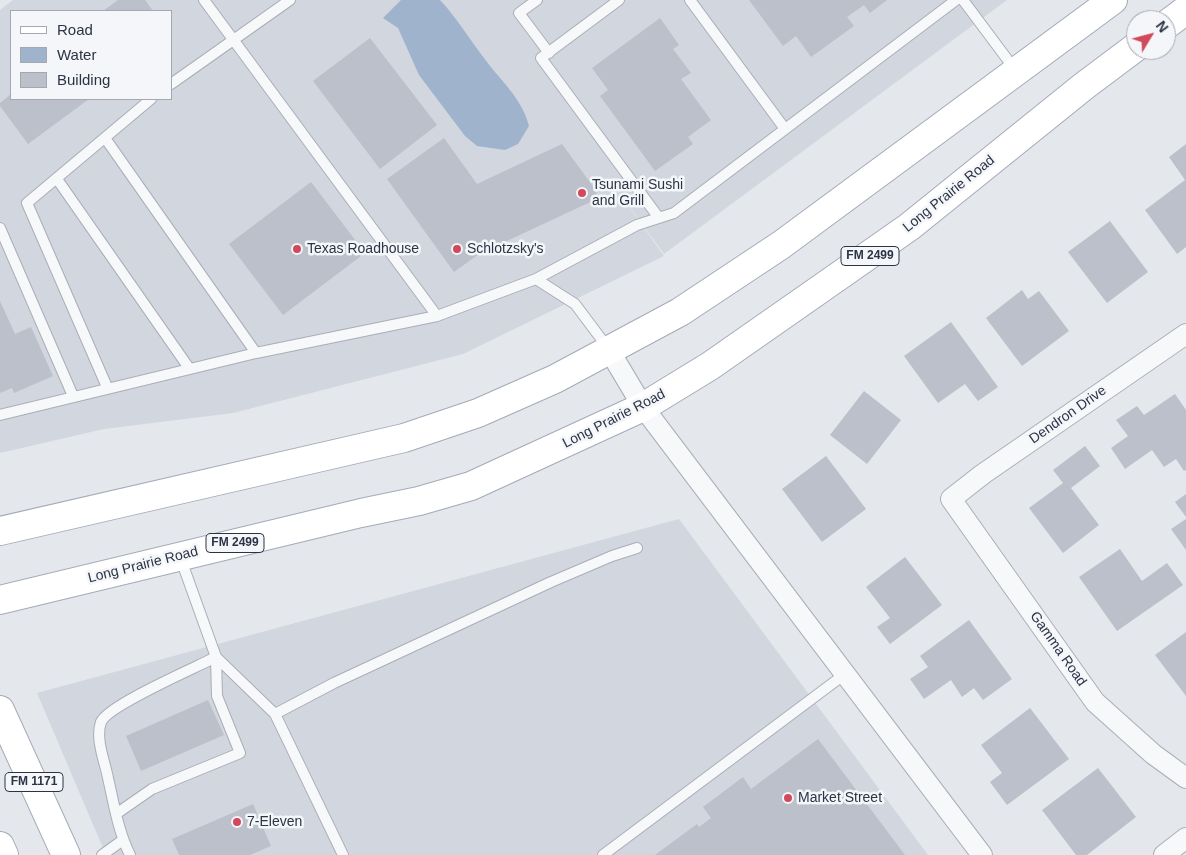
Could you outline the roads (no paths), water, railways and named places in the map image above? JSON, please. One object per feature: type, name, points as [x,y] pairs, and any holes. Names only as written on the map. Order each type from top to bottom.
[{"type":"main road","points":[[0,532],[404,438],[478,413],[555,379],[680,312],[781,245],[1113,0]]},
{"type":"main road","name":"Long Prairie Road","points":[[0,600],[419,501],[471,486],[643,408],[710,366],[887,243],[1126,54]]},
{"type":"main road","name":"FM 1171","points":[[0,710],[66,855]]},
{"type":"street","name":"Dendron Drive","points":[[951,499],[983,474],[1186,334]]},
{"type":"street","points":[[609,350],[643,408],[982,855]]},
{"type":"street","name":"Gamma Road","points":[[951,499],[1095,702],[1153,754],[1186,778]]},
{"type":"street","points":[[1164,855],[1186,838]]},
{"type":"lane","points":[[204,0],[437,316]]},
{"type":"lane","points":[[172,83],[290,0]]},
{"type":"lane","points":[[537,0],[519,13],[548,53]]},
{"type":"lane","points":[[619,0],[541,58],[659,218]]},
{"type":"lane","points":[[690,0],[785,129]]},
{"type":"lane","points":[[0,415],[107,387],[256,352],[437,316],[536,279],[638,225],[674,213],[956,0]]},
{"type":"lane","points":[[963,0],[1017,72]]},
{"type":"lane","points":[[107,387],[28,203],[150,100]]},
{"type":"lane","points":[[105,138],[256,352]]},
{"type":"lane","points":[[57,179],[189,368]]},
{"type":"lane","points":[[0,228],[73,396]]},
{"type":"lane","points":[[536,279],[575,304],[609,350]]},
{"type":"lane","points":[[275,714],[454,627],[612,556],[637,548]]},
{"type":"lane","points":[[116,814],[152,789],[240,752],[217,696],[216,657],[180,556]]},
{"type":"lane","points":[[216,657],[275,714],[343,855]]},
{"type":"lane","points":[[130,855],[123,840],[116,814],[98,734],[101,721],[118,705],[216,657]]},
{"type":"lane","points":[[603,855],[846,674]]},
{"type":"lane","points":[[102,855],[123,840]]},
{"type":"water","points":[[401,0],[440,0],[447,7],[522,108],[529,126],[518,144],[505,150],[477,146],[465,136],[419,75],[398,28],[383,18]]},
{"type":"place","name":"Tsunami Sushi and Grill","points":[[582,193]]},
{"type":"place","name":"Texas Roadhouse","points":[[297,249]]},
{"type":"place","name":"Schlotzsky's","points":[[457,249]]},
{"type":"place","name":"Market Street","points":[[788,798]]},
{"type":"place","name":"7-Eleven","points":[[237,822]]}]
